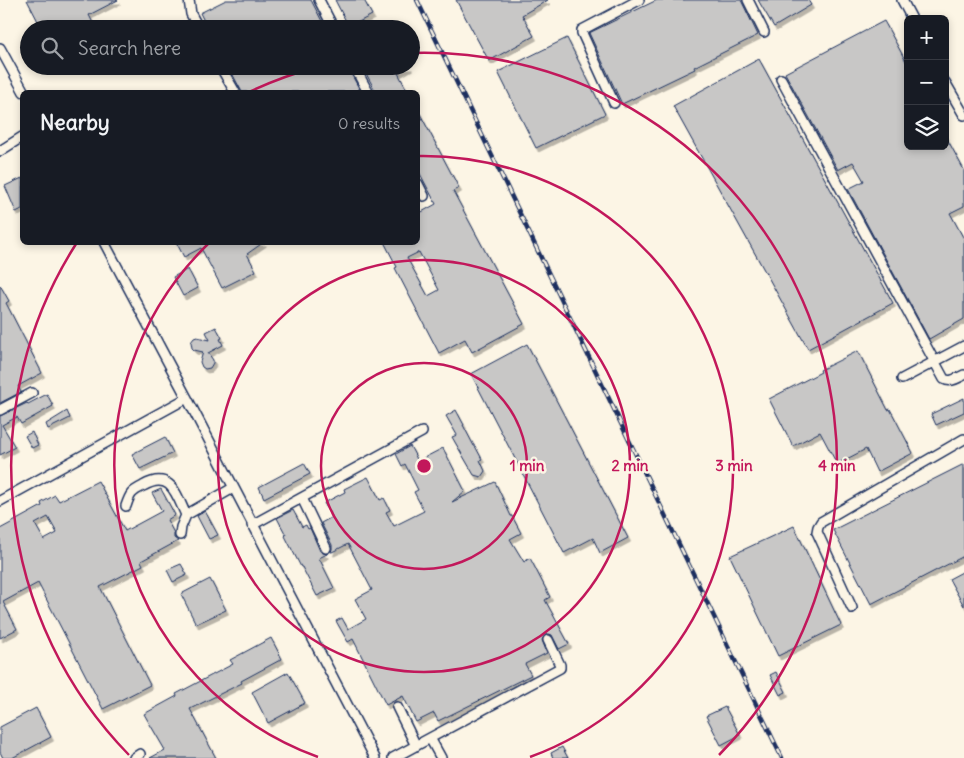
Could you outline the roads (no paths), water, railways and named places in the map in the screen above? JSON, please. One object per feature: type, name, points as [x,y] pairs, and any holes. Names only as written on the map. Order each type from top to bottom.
[{"type":"street","points":[[189,0],[191,14],[194,20]]},
{"type":"street","points":[[319,0],[329,20]]},
{"type":"street","points":[[614,103],[582,30],[639,0]]},
{"type":"street","points":[[748,0],[764,32]]},
{"type":"street","points":[[902,0],[910,15]]},
{"type":"street","points":[[0,48],[23,90]]},
{"type":"street","points":[[225,75],[234,90]]},
{"type":"street","points":[[359,75],[367,90]]},
{"type":"street","points":[[781,79],[944,379],[951,381],[964,374]]},
{"type":"street","points":[[949,89],[964,115]]},
{"type":"street","points":[[0,151],[20,138]]},
{"type":"street","points":[[420,188],[424,196]]},
{"type":"street","points":[[106,245],[375,758]]},
{"type":"street","points":[[902,379],[964,346]]},
{"type":"street","points":[[0,410],[32,393]]},
{"type":"street","points":[[0,501],[187,398]]},
{"type":"street","points":[[252,525],[422,432]]},
{"type":"street","points":[[852,608],[817,532],[821,522],[964,439]]},
{"type":"street","points":[[126,506],[130,495],[141,487],[152,480],[163,480],[170,485],[186,515]]},
{"type":"street","points":[[180,534],[186,515],[233,488]]},
{"type":"street","points":[[302,498],[326,548]]},
{"type":"street","points":[[393,758],[560,668],[548,640]]},
{"type":"street","points":[[397,707],[416,746]]},
{"type":"street","points":[[430,738],[441,758]]},
{"type":"railway","points":[[417,0],[782,758]]}]
